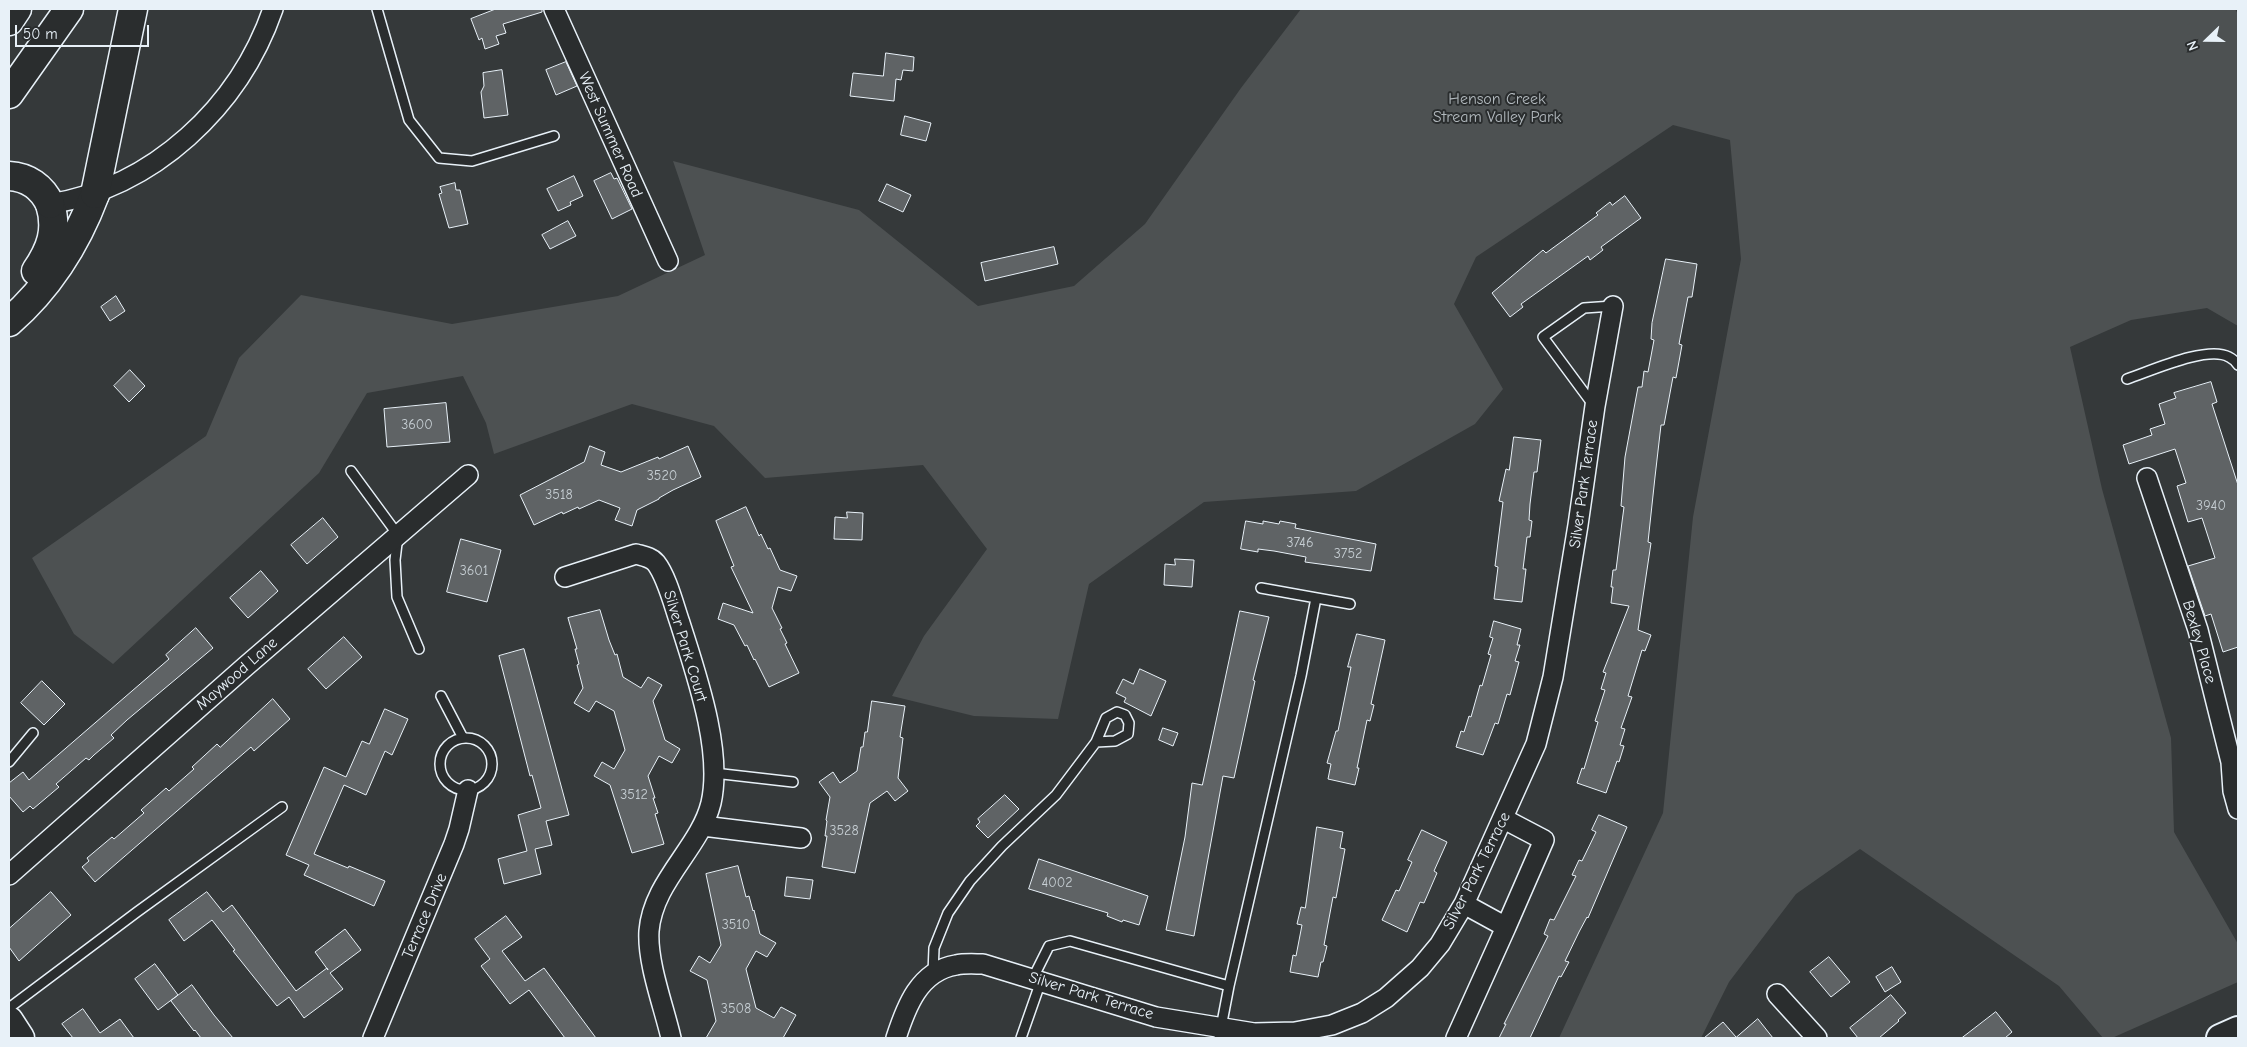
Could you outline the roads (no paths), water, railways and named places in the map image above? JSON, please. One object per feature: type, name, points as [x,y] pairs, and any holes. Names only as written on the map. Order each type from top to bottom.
[{"type":"main road","points":[[9,21],[17,9]]},
{"type":"main road","points":[[9,94],[69,9]]},
{"type":"main road","points":[[9,322],[65,257],[82,225],[95,194],[133,9]]},
{"type":"main road","points":[[9,176],[23,178],[35,185],[46,195],[50,204],[54,233],[49,251],[36,271],[9,304]]},
{"type":"main road","points":[[9,1021],[20,1038]]},
{"type":"street","points":[[50,204],[95,194],[150,166],[173,150],[204,121],[244,72],[263,37],[273,9]]},
{"type":"street","name":"West Summer Road","points":[[554,9],[668,261]]},
{"type":"street","name":"Silver Park Terrace","points":[[896,1038],[915,992],[933,974],[956,965],[983,964],[1156,1017],[1220,1033],[1295,1032],[1332,1024],[1362,1013],[1386,998],[1420,968],[1440,944],[1464,904],[1504,819],[1536,744],[1553,678],[1595,406],[1613,306]]},
{"type":"street","name":"Maywood Lane","points":[[9,875],[468,476]]},
{"type":"street","name":"Bexley Place","points":[[2147,478],[2198,630],[2231,762],[2237,796]]},
{"type":"street","name":"Silver Park Court","points":[[565,577],[636,554],[647,556],[656,563],[670,594],[698,679],[707,722],[714,773],[710,805],[703,826],[667,881],[654,912],[649,930],[649,952],[671,1038]]},
{"type":"street","name":"Terrace Drive","points":[[373,1038],[454,844],[468,790]]},
{"type":"street","points":[[1456,1038],[1544,840],[1504,819]]},
{"type":"street","points":[[703,826],[801,838]]},
{"type":"street","points":[[1464,904],[1506,927]]},
{"type":"street","points":[[1777,994],[1817,1038]]},
{"type":"street","points":[[2220,1038],[2238,1030]]},
{"type":"lane","points":[[377,9],[409,120],[439,158],[472,160],[554,136]]},
{"type":"lane","points":[[1595,406],[1543,337],[1584,308],[1613,306]]},
{"type":"lane","points":[[2127,378],[2185,359],[2208,354],[2229,357],[2238,365]]},
{"type":"lane","points":[[351,471],[398,535],[395,560],[397,597],[419,649]]},
{"type":"lane","points":[[1261,588],[1350,604]]},
{"type":"lane","points":[[1220,1033],[1229,986],[1301,676],[1316,598]]},
{"type":"lane","points":[[441,696],[463,738]]},
{"type":"lane","points":[[9,762],[33,733]]},
{"type":"lane","points":[[463,738],[479,742],[487,749],[491,759],[491,770],[486,780],[478,787],[468,790],[457,789],[448,784],[442,775],[440,764],[442,754],[448,745],[463,738]]},
{"type":"lane","points":[[933,974],[934,948],[948,914],[970,882],[1002,846],[1056,795],[1096,742]]},
{"type":"lane","points":[[714,773],[793,782]]},
{"type":"lane","points":[[9,1008],[136,912],[282,807]]},
{"type":"lane","points":[[1021,1038],[1037,980],[1049,946],[1070,941],[1229,986]]},
{"type":"park label","name":"Henson Creek Stream Valley Park","points":[[1497,108]]}]
